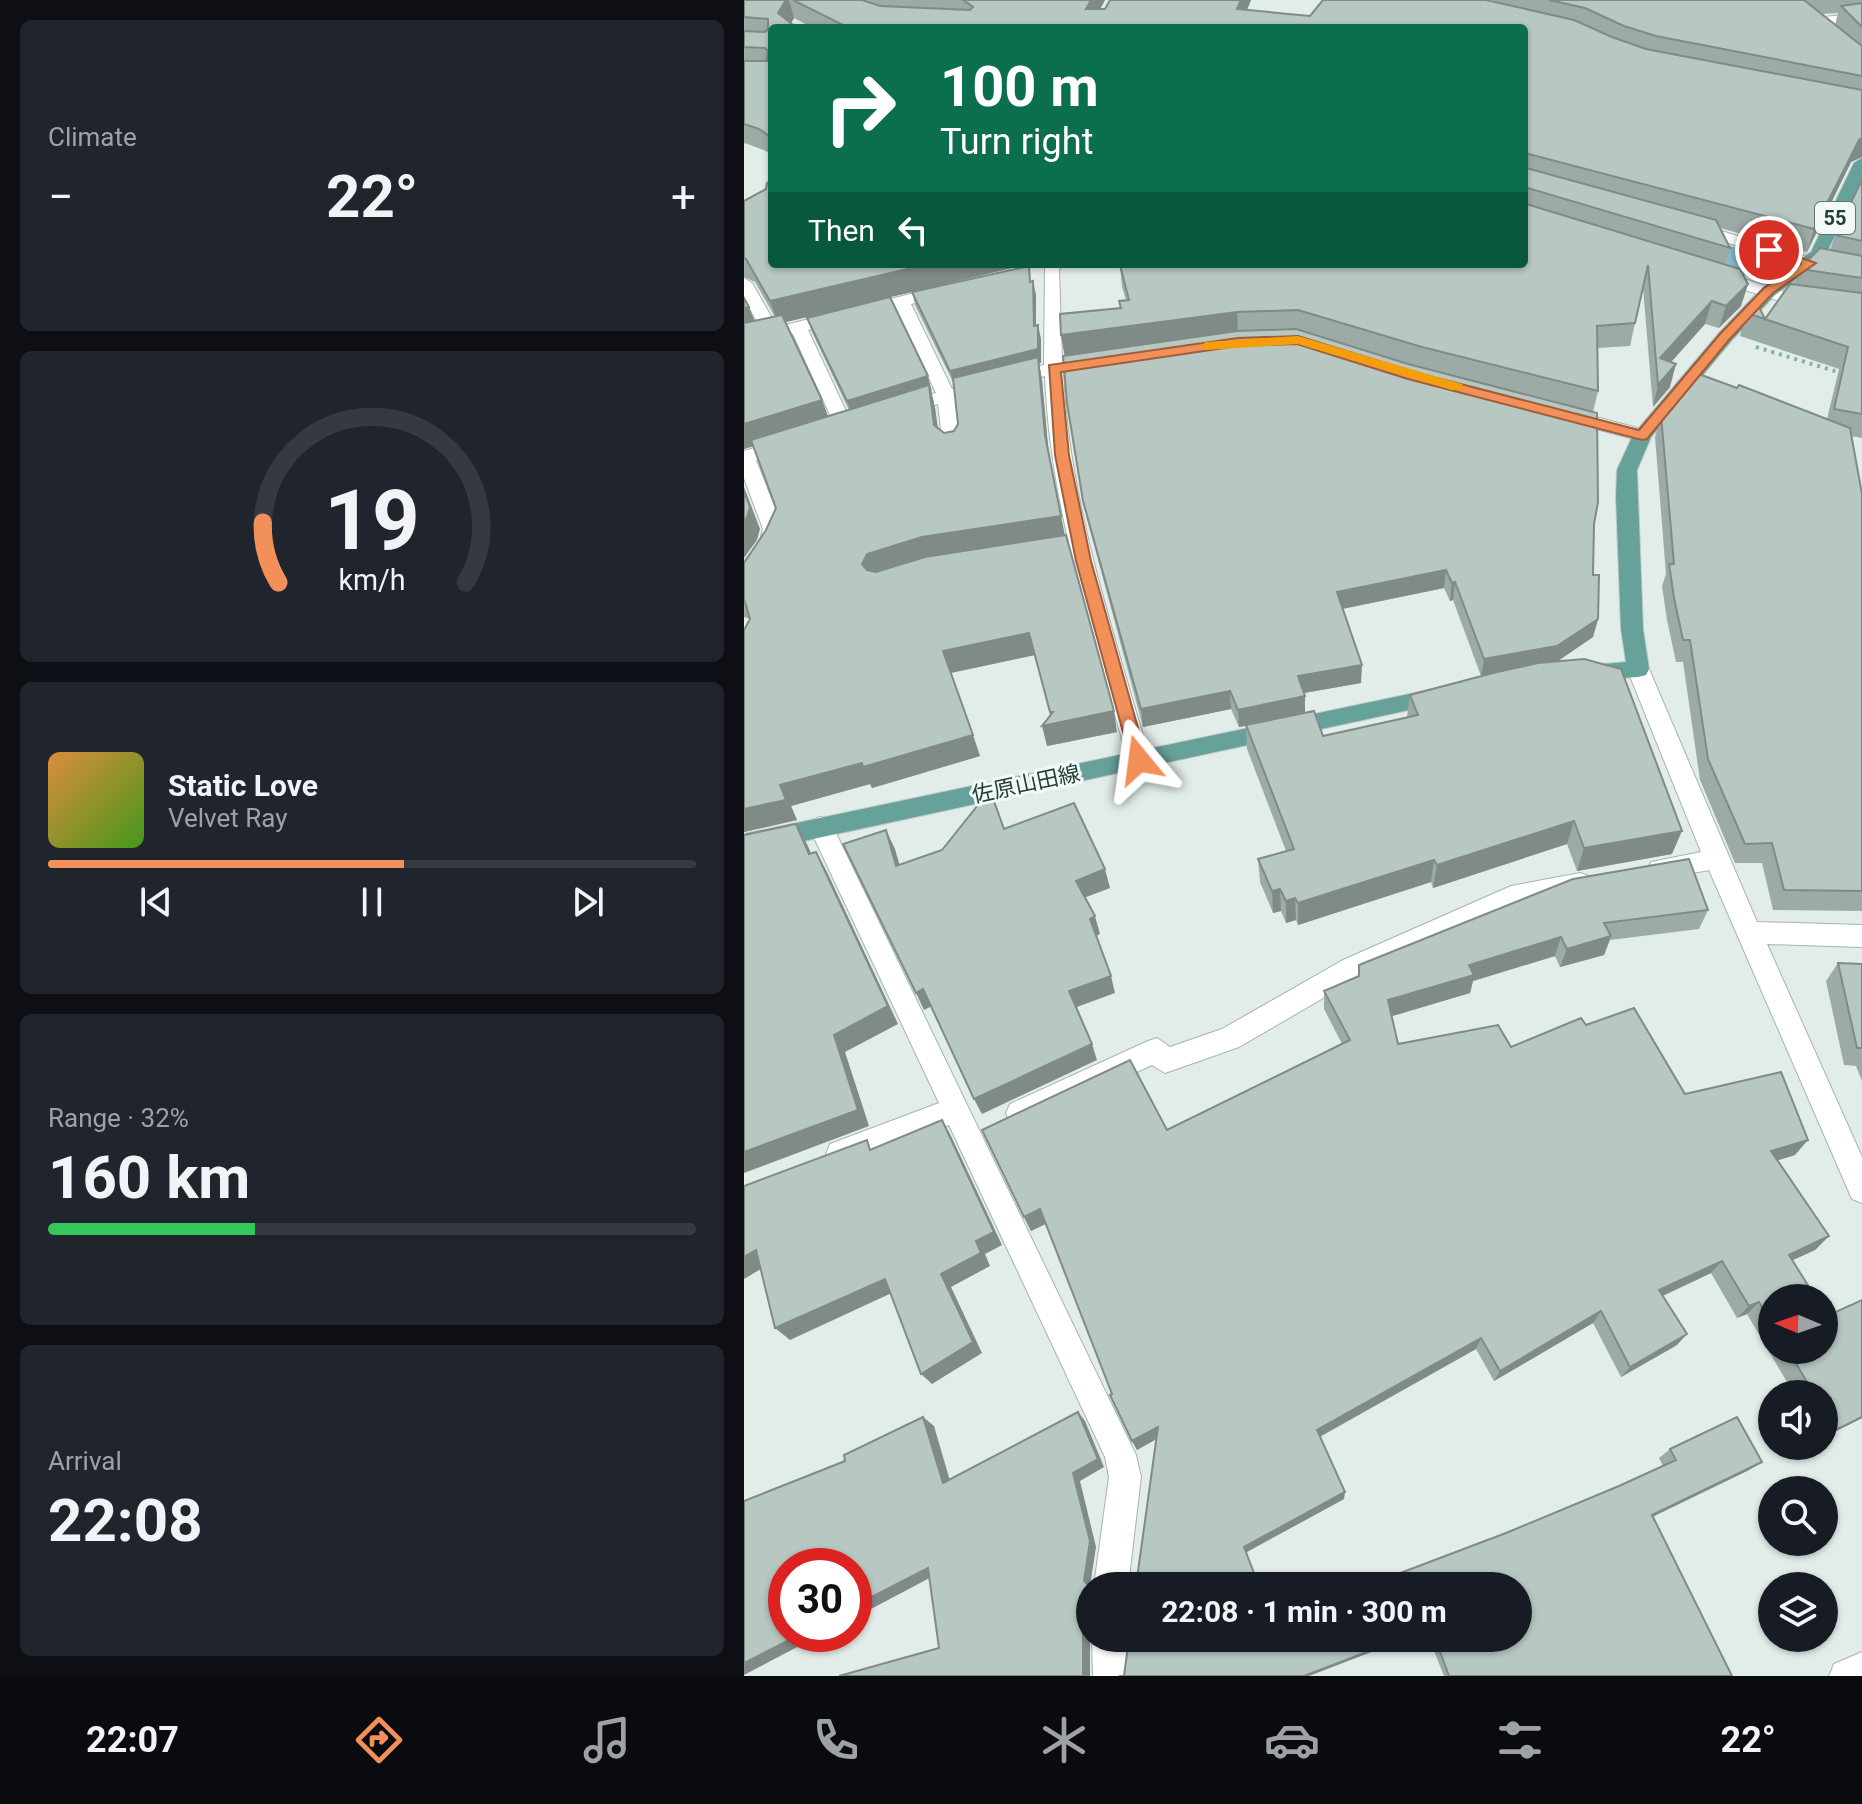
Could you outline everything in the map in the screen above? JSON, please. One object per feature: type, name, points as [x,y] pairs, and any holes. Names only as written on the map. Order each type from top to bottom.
[{"type":"main road","points":[[1810,18],[1834,40]]},
{"type":"main road","name":"55","points":[[1638,669],[1632,629],[1626,497],[1627,470],[1642,435],[1725,337],[1773,288],[1818,255],[1862,163]]},
{"type":"main road","points":[[1561,674],[1638,669]]},
{"type":"main road","name":"佐原山田線","points":[[744,843],[1456,692]]},
{"type":"street","points":[[1810,18],[1862,17]]},
{"type":"street","points":[[1679,223],[1806,266],[1862,273]]},
{"type":"street","points":[[1048,268],[1054,368],[1073,547],[1139,760]]},
{"type":"street","points":[[1700,270],[1773,288],[1798,302],[1862,310]]},
{"type":"street","points":[[744,283],[773,335]]},
{"type":"street","points":[[744,341],[961,287]]},
{"type":"street","points":[[901,300],[946,395],[952,447]]},
{"type":"street","points":[[799,329],[844,426]]},
{"type":"street","points":[[888,413],[1054,368],[1113,359]]},
{"type":"street","points":[[1551,412],[1642,435]]},
{"type":"street","points":[[744,580],[761,550],[769,544],[773,529],[745,458],[802,439]]},
{"type":"street","points":[[1638,669],[1716,859],[1862,1189]]},
{"type":"street","points":[[821,827],[1120,1455],[1125,1477],[1113,1572]]},
{"type":"street","points":[[1641,872],[1716,859]]},
{"type":"street","points":[[969,1138],[1072,1087],[1157,1050],[1165,1061],[1230,1038],[1352,968],[1520,893],[1611,877]]},
{"type":"street","points":[[1749,933],[1862,936]]},
{"type":"street","points":[[814,1163],[955,1110]]},
{"type":"street","points":[[1109,1652],[1110,1676]]},
{"type":"street","points":[[1846,1676],[1862,1669]]},
{"type":"path","points":[[1725,337],[1838,372]]},
{"type":"water","points":[[1528,190],[1759,254],[1775,264],[1825,276],[1802,291],[1727,270]]},
{"type":"building","points":[[744,0],[786,0],[778,13],[792,24],[768,24],[768,19],[744,17]]},
{"type":"building","points":[[793,0],[862,0],[880,6],[970,10],[973,7],[963,0],[1091,0],[1086,9],[1105,9],[1110,0],[1241,0],[1237,9],[1310,16],[1323,0],[1486,0],[1574,20],[1646,49],[1862,90],[1862,138],[1814,229],[1528,154],[1528,24],[841,24]]},
{"type":"building","points":[[1549,0],[1804,0],[1862,46],[1862,76],[1656,36],[1624,26],[1585,8]]},
{"type":"building","points":[[1862,3],[1862,27],[1841,6]]},
{"type":"building","points":[[768,29],[768,51],[765,48],[744,47],[744,31],[765,32]]},
{"type":"building","points":[[768,51],[768,135],[744,124],[744,61],[767,61]]},
{"type":"building","points":[[1528,169],[1716,220],[1730,248],[1528,188]]},
{"type":"building","points":[[1862,180],[1862,241],[1835,235]]},
{"type":"building","points":[[767,183],[768,268],[912,268],[770,301],[744,258],[744,201],[766,189]]},
{"type":"building","points":[[1528,205],[1740,269],[1748,284],[1726,306],[1712,301],[1660,358],[1676,364],[1658,385],[1648,265],[1635,323],[1597,326],[1598,391],[1422,347],[1298,310],[1237,312],[1061,335],[1060,314],[1121,308],[1119,301],[1129,300],[1121,268],[1528,268]]},
{"type":"building","points":[[1820,248],[1862,256],[1862,278],[1800,269]]},
{"type":"building","points":[[1029,268],[1030,282],[1033,281],[1034,326],[1038,325],[1038,349],[950,371],[912,292]]},
{"type":"building","points":[[1790,284],[1862,293],[1862,414],[1834,409],[1848,347],[1747,313],[1757,303],[1765,319]]},
{"type":"building","points":[[890,297],[928,376],[847,401],[807,318]]},
{"type":"building","points":[[782,315],[822,400],[744,424],[744,323]]},
{"type":"building","points":[[1296,329],[1408,364],[1597,413],[1598,502],[1594,524],[1593,575],[1599,575],[1598,619],[1557,646],[1484,659],[1455,582],[1452,583],[1446,570],[1337,592],[1362,665],[1298,676],[1305,696],[1238,710],[1230,691],[1141,709],[1083,501],[1067,403],[1063,356],[1237,331]]},
{"type":"building","points":[[1038,357],[1045,435],[1061,516],[922,537],[867,554],[862,564],[867,570],[876,572],[925,557],[1066,535],[1114,711],[1042,726],[1053,712],[1050,712],[1029,633],[943,651],[973,735],[863,767],[862,763],[780,785],[786,800],[744,809],[744,630],[750,619],[744,599],[744,563],[766,530],[776,508],[751,440],[929,385],[934,425],[944,433],[954,431],[958,424],[953,378]]},
{"type":"building","points":[[1696,373],[1737,388],[1739,385],[1850,428],[1862,494],[1862,891],[1784,890],[1772,843],[1745,844],[1708,759],[1690,640],[1683,640],[1669,564],[1674,564],[1661,415]]},
{"type":"building","points":[[744,491],[750,507],[744,522]]},
{"type":"building","points":[[1584,659],[1621,669],[1682,831],[1584,848],[1574,821],[1437,865],[1434,860],[1298,903],[1295,898],[1286,901],[1280,889],[1272,891],[1258,859],[1294,849],[1246,725],[1314,711],[1323,736],[1418,715],[1410,695],[1538,663]]},
{"type":"building","points":[[990,790],[1004,829],[1074,803],[1105,869],[1076,881],[1095,916],[1090,919],[1111,976],[1069,991],[1092,1044],[974,1099],[923,989],[916,993],[843,844],[886,830],[896,866],[942,850]]},
{"type":"building","points":[[796,824],[809,854],[816,852],[888,1006],[834,1035],[858,1110],[744,1152],[744,835]]},
{"type":"building","points":[[1689,859],[1708,910],[1604,923],[1611,936],[1567,949],[1561,937],[1469,965],[1474,975],[1388,1000],[1398,1044],[1498,1025],[1511,1047],[1581,1018],[1586,1025],[1634,1008],[1685,1094],[1781,1072],[1808,1140],[1771,1151],[1829,1236],[1789,1255],[1807,1284],[1758,1284],[1758,1302],[1749,1306],[1722,1261],[1659,1290],[1687,1334],[1630,1367],[1601,1311],[1500,1371],[1481,1338],[1317,1430],[1345,1492],[1244,1547],[1254,1572],[1138,1572],[1158,1427],[1132,1441],[1110,1395],[1040,1209],[1024,1217],[982,1130],[1130,1060],[1167,1130],[1350,1040],[1324,991],[1359,976],[1359,965],[1573,879]]},
{"type":"building","points":[[1838,963],[1862,964],[1862,1048],[1857,1048]]},
{"type":"building","points":[[942,1120],[994,1232],[976,1241],[981,1253],[941,1274],[973,1342],[921,1374],[885,1279],[775,1328],[756,1250],[744,1257],[744,1186],[867,1140],[870,1150]]},
{"type":"building","points":[[1862,1300],[1862,1417],[1838,1429],[1838,1380],[1806,1380],[1796,1364],[1838,1364],[1838,1311]]},
{"type":"building","points":[[1078,1412],[1098,1459],[1073,1473],[1090,1541],[1085,1572],[1076,1572],[1076,1652],[1083,1652],[1085,1676],[839,1676],[939,1648],[928,1568],[872,1597],[872,1548],[768,1548],[768,1651],[744,1663],[744,1501],[845,1461],[844,1455],[923,1417],[943,1483]]},
{"type":"building","points":[[1737,1417],[1758,1460],[1762,1462],[1652,1515],[1732,1676],[1449,1676],[1440,1652],[1532,1652],[1532,1572],[1403,1572],[1506,1533],[1676,1460],[1670,1449]]},
{"type":"building","points":[[1127,1652],[1367,1652],[1304,1676],[1124,1676]]},
{"type":"slow traffic","points":[[1206,346],[1298,340],[1457,387]]},
{"type":"route","points":[[1139,760],[1084,561],[1062,455],[1054,368],[1238,342],[1298,340],[1413,376],[1642,435],[1725,337],[1769,291],[1810,263],[1769,250]]}]
